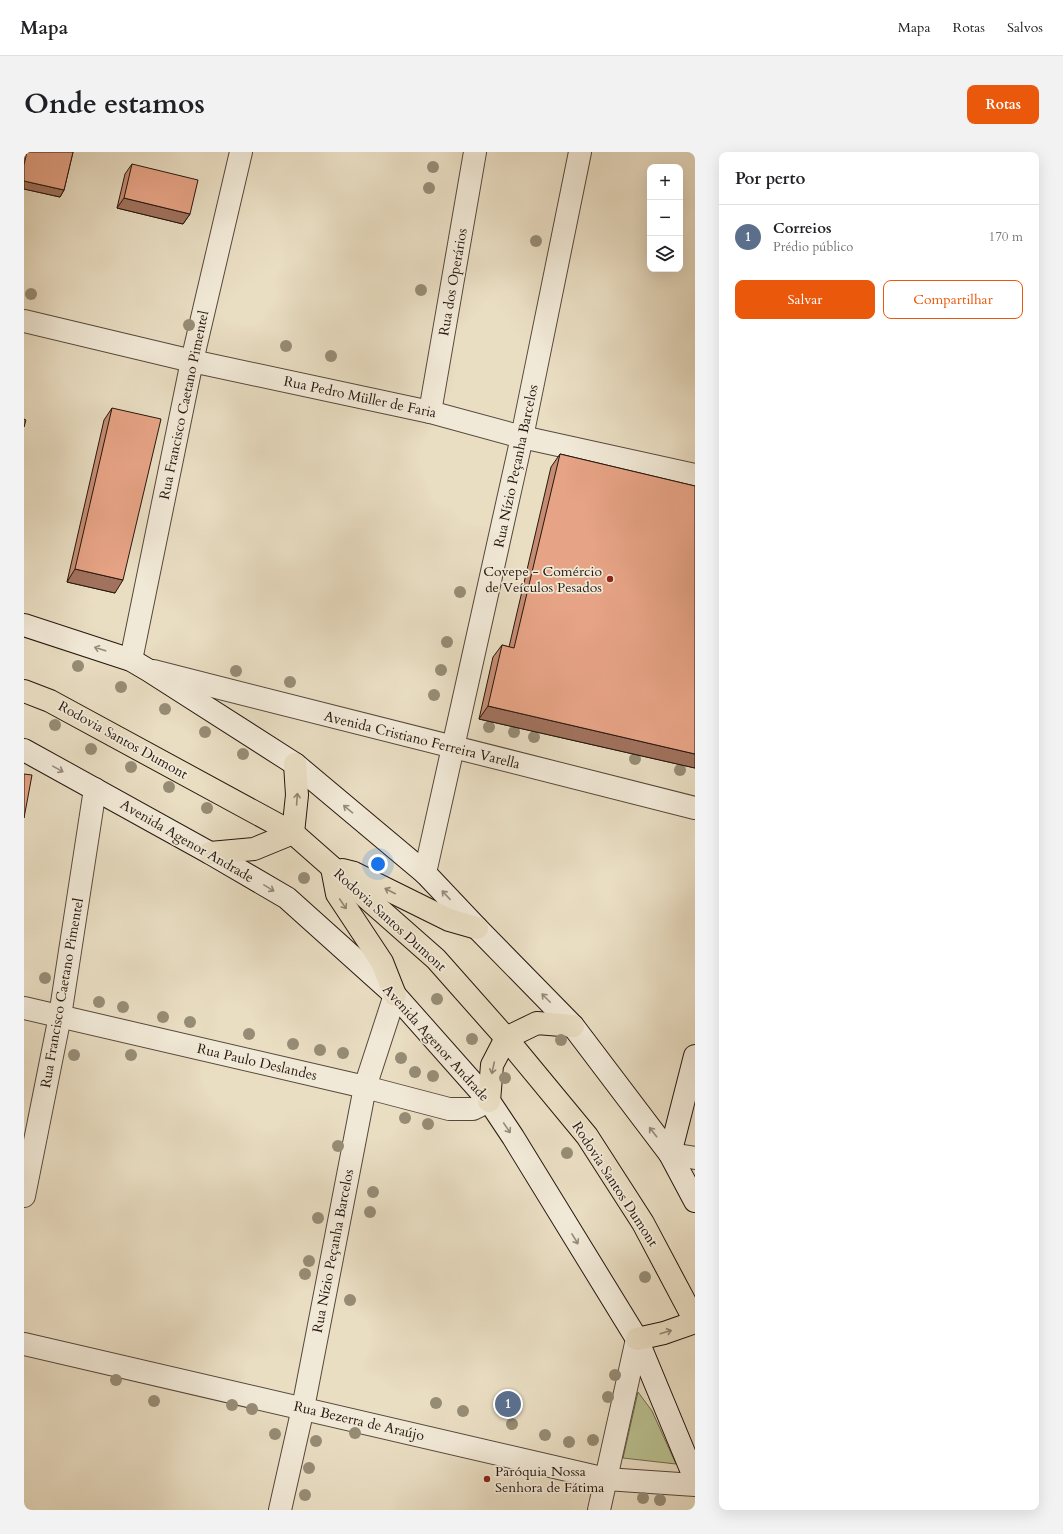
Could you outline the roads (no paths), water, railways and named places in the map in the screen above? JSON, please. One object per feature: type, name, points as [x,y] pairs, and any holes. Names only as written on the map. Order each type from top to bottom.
[{"type":"highway","name":"Rodovia Santos Dumont","points":[[24,691],[50,701],[293,833],[436,959],[506,1038],[587,1136],[643,1223],[695,1321]]},
{"type":"highway","points":[[210,853],[254,849],[293,833],[297,795],[295,764]]},
{"type":"highway","points":[[395,995],[382,962],[337,894],[332,868],[354,873],[449,920],[477,928]]},
{"type":"highway","points":[[489,1101],[492,1065],[506,1038],[537,1023],[573,1026]]},
{"type":"highway","points":[[637,1339],[664,1333],[695,1321]]},
{"type":"street","name":"Rua Francisco Caetano Pimentel","points":[[140,665],[192,361],[241,152]]},
{"type":"street","name":"Rua dos Operários","points":[[430,412],[475,152]]},
{"type":"street","name":"Rua Nízio Peçanha Barcelos","points":[[426,873],[522,437],[580,152]]},
{"type":"street","name":"Rua Pedro Müller de Faria","points":[[24,320],[192,361],[430,412],[522,437],[695,475]]},
{"type":"street","points":[[24,625],[140,665],[295,764],[426,873],[477,928],[573,1026],[670,1154],[695,1201]]},
{"type":"street","name":"Avenida Cristiano Ferreira Varella","points":[[140,665],[454,748],[695,808]]},
{"type":"street","name":"Avenida Agenor Andrade","points":[[24,750],[210,853],[287,898],[395,995],[489,1101],[513,1137],[637,1339],[695,1480]]},
{"type":"street","name":"Rua Francisco Caetano Pimentel","points":[[24,1196],[60,1016],[95,789]]},
{"type":"street","name":"Rua Nízio Peçanha Barcelos","points":[[280,1510],[302,1408],[364,1087],[395,995]]},
{"type":"street","name":"Rua Paulo Deslandes","points":[[24,1008],[364,1087],[449,1109],[473,1109],[489,1101]]},
{"type":"street","points":[[670,1154],[695,1056]]},
{"type":"street","points":[[670,1154],[695,1158]]},
{"type":"street","points":[[599,1510],[637,1339]]},
{"type":"street","name":"Rua Bezerra de Araújo","points":[[24,1344],[606,1479],[695,1485]]},
{"type":"place","name":"Covepe - Comércio de Veículos Pesados","points":[[610,579]]},
{"type":"place","name":"Correios","points":[[508,1404]]},
{"type":"place","name":"Paróquia Nossa Senhora de Fátima","points":[[487,1479]]}]
